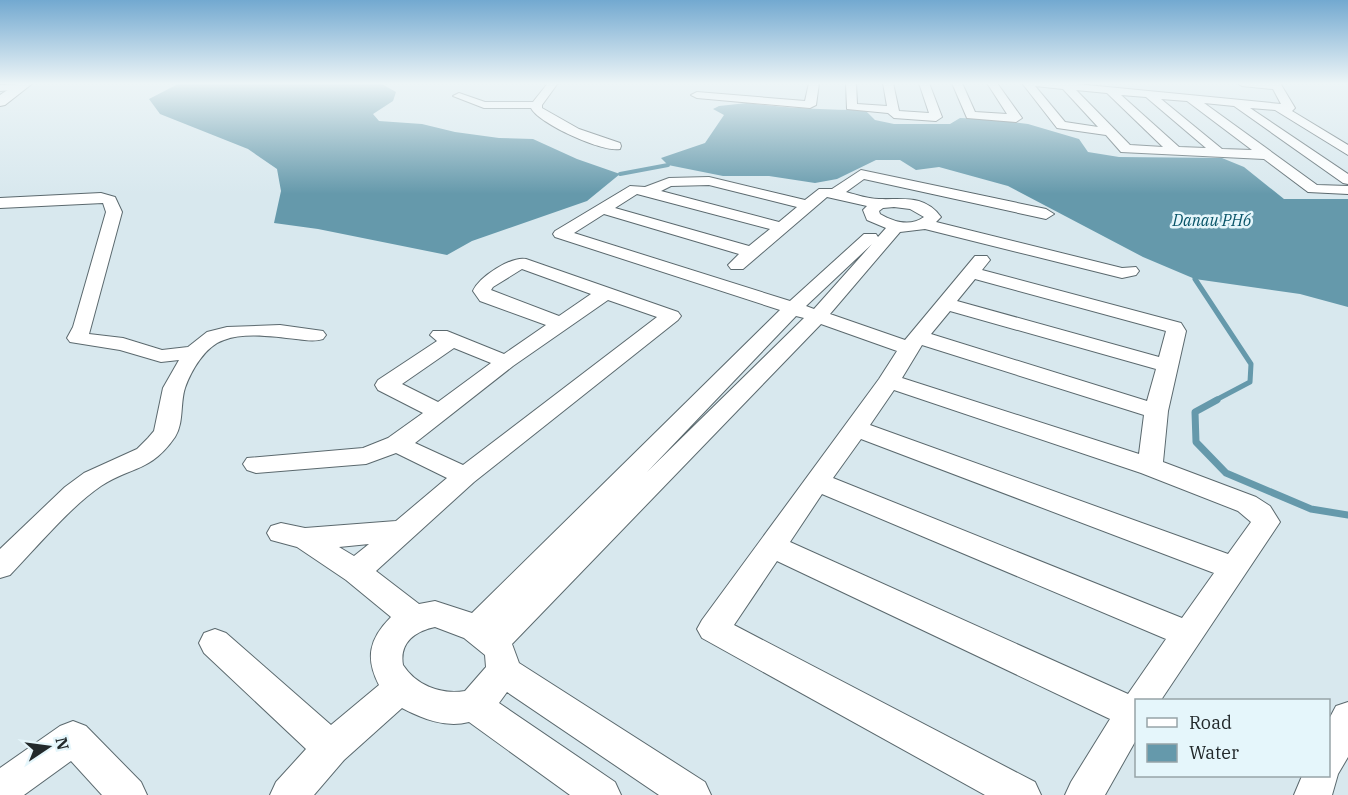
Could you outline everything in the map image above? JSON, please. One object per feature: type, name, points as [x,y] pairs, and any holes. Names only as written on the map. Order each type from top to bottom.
[{"type":"street","points":[[555,120],[599,143],[615,146]]},
{"type":"street","points":[[1028,120],[1110,132]]},
{"type":"street","points":[[1057,120],[1061,125]]},
{"type":"street","points":[[1099,120],[1126,149],[1267,155]]},
{"type":"street","points":[[1142,120],[1175,151]]},
{"type":"street","points":[[1185,120],[1219,153]]},
{"type":"street","points":[[1220,120],[1313,189],[1348,190]]},
{"type":"street","points":[[1262,120],[1348,180]]},
{"type":"street","points":[[1311,120],[1348,151]]},
{"type":"street","points":[[835,194],[861,174],[1046,214]]},
{"type":"street","points":[[649,191],[669,182],[709,181],[807,205]]},
{"type":"street","points":[[781,227],[635,189],[561,234],[817,317],[1156,411]]},
{"type":"street","points":[[737,265],[824,192],[835,194],[913,228],[930,221],[1124,265],[1130,271],[1122,273],[930,221]]},
{"type":"street","points":[[0,203],[92,198],[110,200],[114,212],[83,327],[77,338],[123,344],[161,356],[194,352]]},
{"type":"street","points":[[491,648],[817,317],[887,218],[894,202],[912,204],[926,209],[930,221]]},
{"type":"street","points":[[603,209],[753,253]]},
{"type":"street","points":[[474,705],[491,648],[793,308],[887,218]]},
{"type":"street","points":[[356,572],[465,476],[671,316],[604,294],[520,262],[485,284],[482,291],[487,297],[560,323]]},
{"type":"street","points":[[1022,795],[713,629],[914,343],[976,266],[1168,324],[1176,331],[1156,411],[1150,467]]},
{"type":"street","points":[[256,464],[366,456],[396,444],[560,323],[604,294]]},
{"type":"street","points":[[947,304],[1166,365]]},
{"type":"street","points":[[0,567],[74,494],[93,479],[146,455],[157,444],[166,432],[174,388],[194,352],[208,339],[231,332],[289,332],[316,335]]},
{"type":"street","points":[[440,412],[386,385],[445,337],[506,362]]},
{"type":"street","points":[[889,381],[1150,467],[1247,504],[1260,513],[1266,522],[1143,699]]},
{"type":"street","points":[[855,428],[1234,568]]},
{"type":"street","points":[[396,444],[465,476]]},
{"type":"street","points":[[817,482],[1188,634]]},
{"type":"street","points":[[401,531],[293,536],[356,572],[414,618]]},
{"type":"street","points":[[771,546],[1135,706]]},
{"type":"street","points":[[602,795],[474,705],[452,710],[437,707],[400,688],[386,668],[386,651],[398,629],[414,618],[435,614],[453,618],[692,795]]},
{"type":"street","points":[[215,643],[331,748]]},
{"type":"street","points":[[289,795],[331,748],[400,688]]},
{"type":"street","points":[[1084,795],[1135,710]]},
{"type":"street","points":[[0,790],[73,738],[128,795]]},
{"type":"street","points":[[1313,795],[1322,777]]},
{"type":"water","points":[[175,120],[378,120],[422,124],[455,132],[499,138],[533,139],[577,159],[620,174],[587,201],[472,241],[447,255],[318,229],[274,223],[281,191],[277,169],[248,149]]},
{"type":"water","name":"Danau PH6","points":[[721,120],[875,120],[894,124],[950,124],[956,120],[994,120],[1028,124],[1079,139],[1088,152],[1119,157],[1222,158],[1244,167],[1284,199],[1348,199],[1348,307],[1300,294],[1195,279],[1143,257],[1008,186],[939,167],[916,170],[900,160],[876,160],[837,179],[815,183],[769,176],[723,176],[668,165],[661,158],[705,143]]},
{"type":"waterway","points":[[620,174],[668,165]]},
{"type":"waterway","points":[[1195,279],[1251,364],[1250,382],[1214,401]]},
{"type":"waterway","points":[[1217,400],[1195,412],[1196,442],[1226,473],[1311,509],[1348,515]]}]
